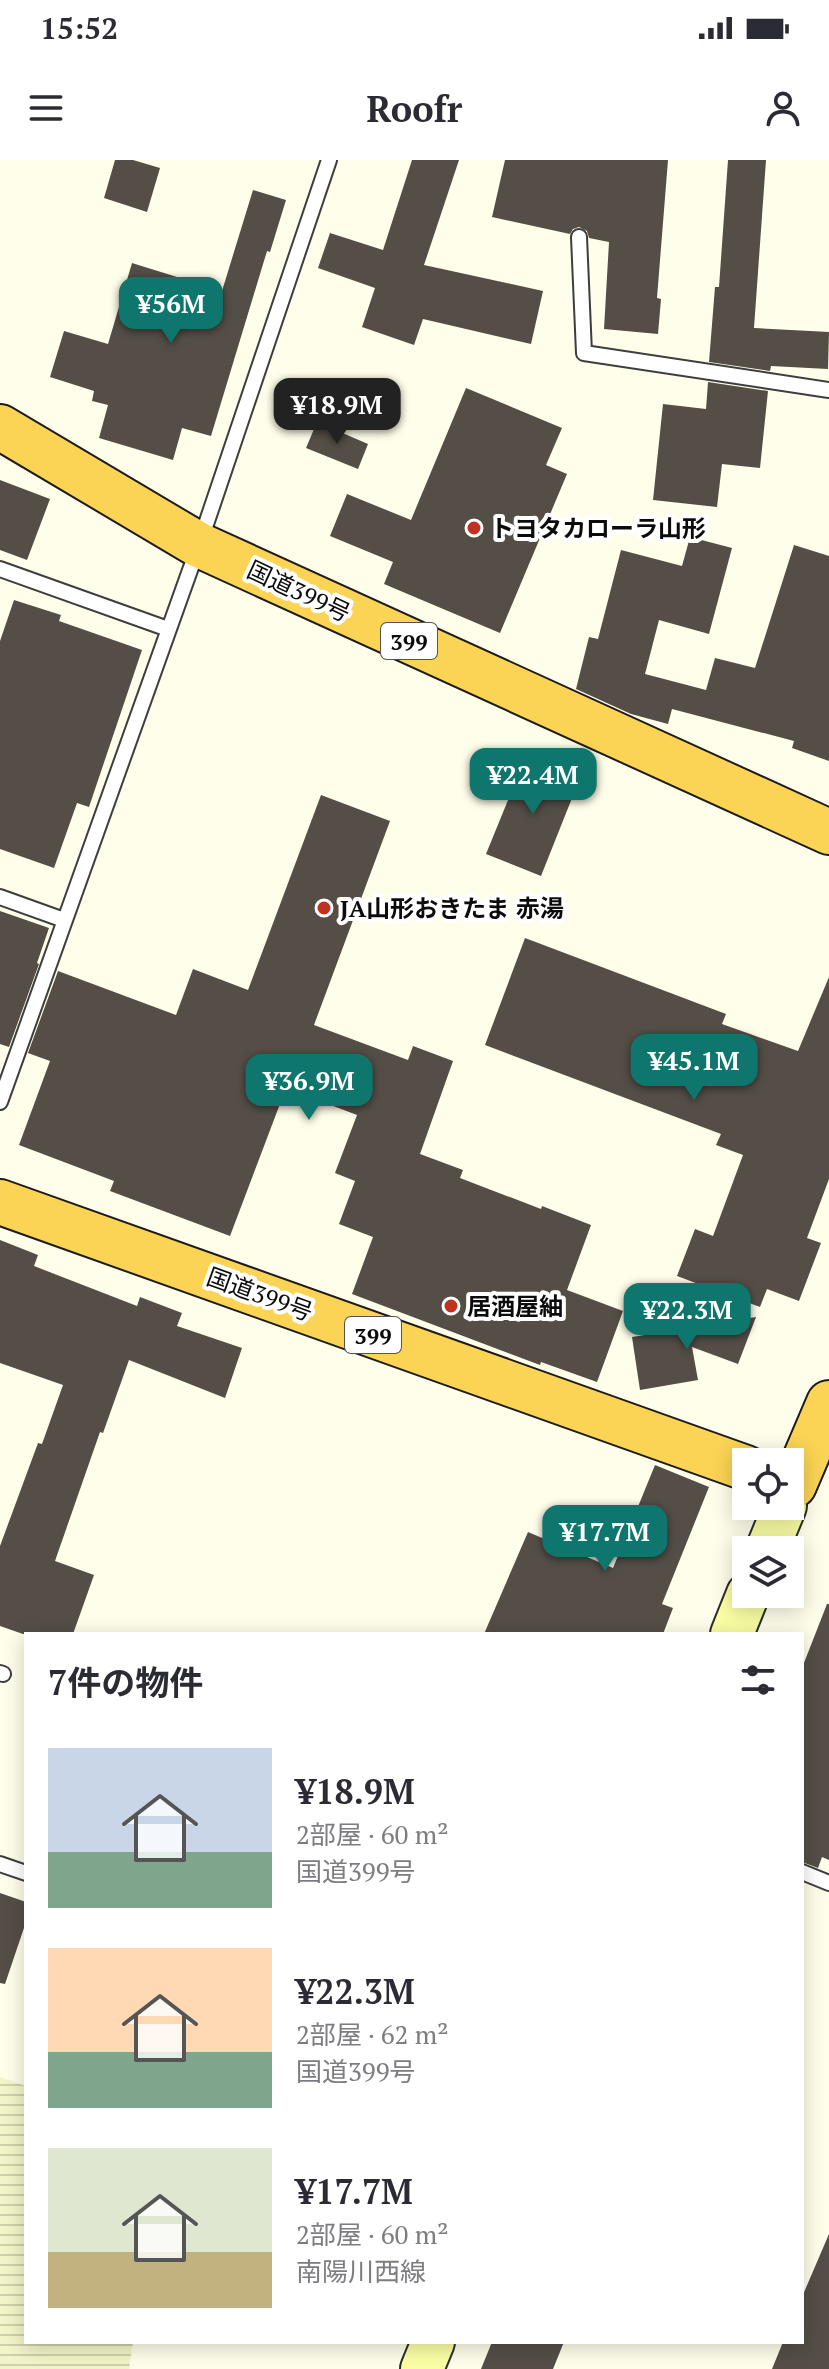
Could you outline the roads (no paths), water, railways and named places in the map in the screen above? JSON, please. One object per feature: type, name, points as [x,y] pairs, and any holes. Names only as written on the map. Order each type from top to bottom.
[{"type":"highway","name":"国道399号","points":[[0,427],[199,545],[829,832]]},
{"type":"highway","name":"国道399号","points":[[0,1202],[732,1463]]},
{"type":"highway","points":[[804,1461],[829,1403]]},
{"type":"main road","points":[[733,1632],[742,1608]]},
{"type":"main road","points":[[422,2369],[432,2344]]},
{"type":"lane","points":[[0,1102],[199,545],[328,160]]},
{"type":"lane","points":[[579,237],[584,353],[829,390]]},
{"type":"lane","points":[[0,569],[168,629]]},
{"type":"lane","points":[[0,897],[64,920]]},
{"type":"lane","points":[[0,1864],[24,1872]]},
{"type":"lane","points":[[804,1873],[829,1883]]},
{"type":"place","name":"トヨタカローラ山形","points":[[474,528]]},
{"type":"place","name":"JA山形おきたま 赤湯","points":[[324,908]]},
{"type":"place","name":"居酒屋紬","points":[[451,1306]]}]
